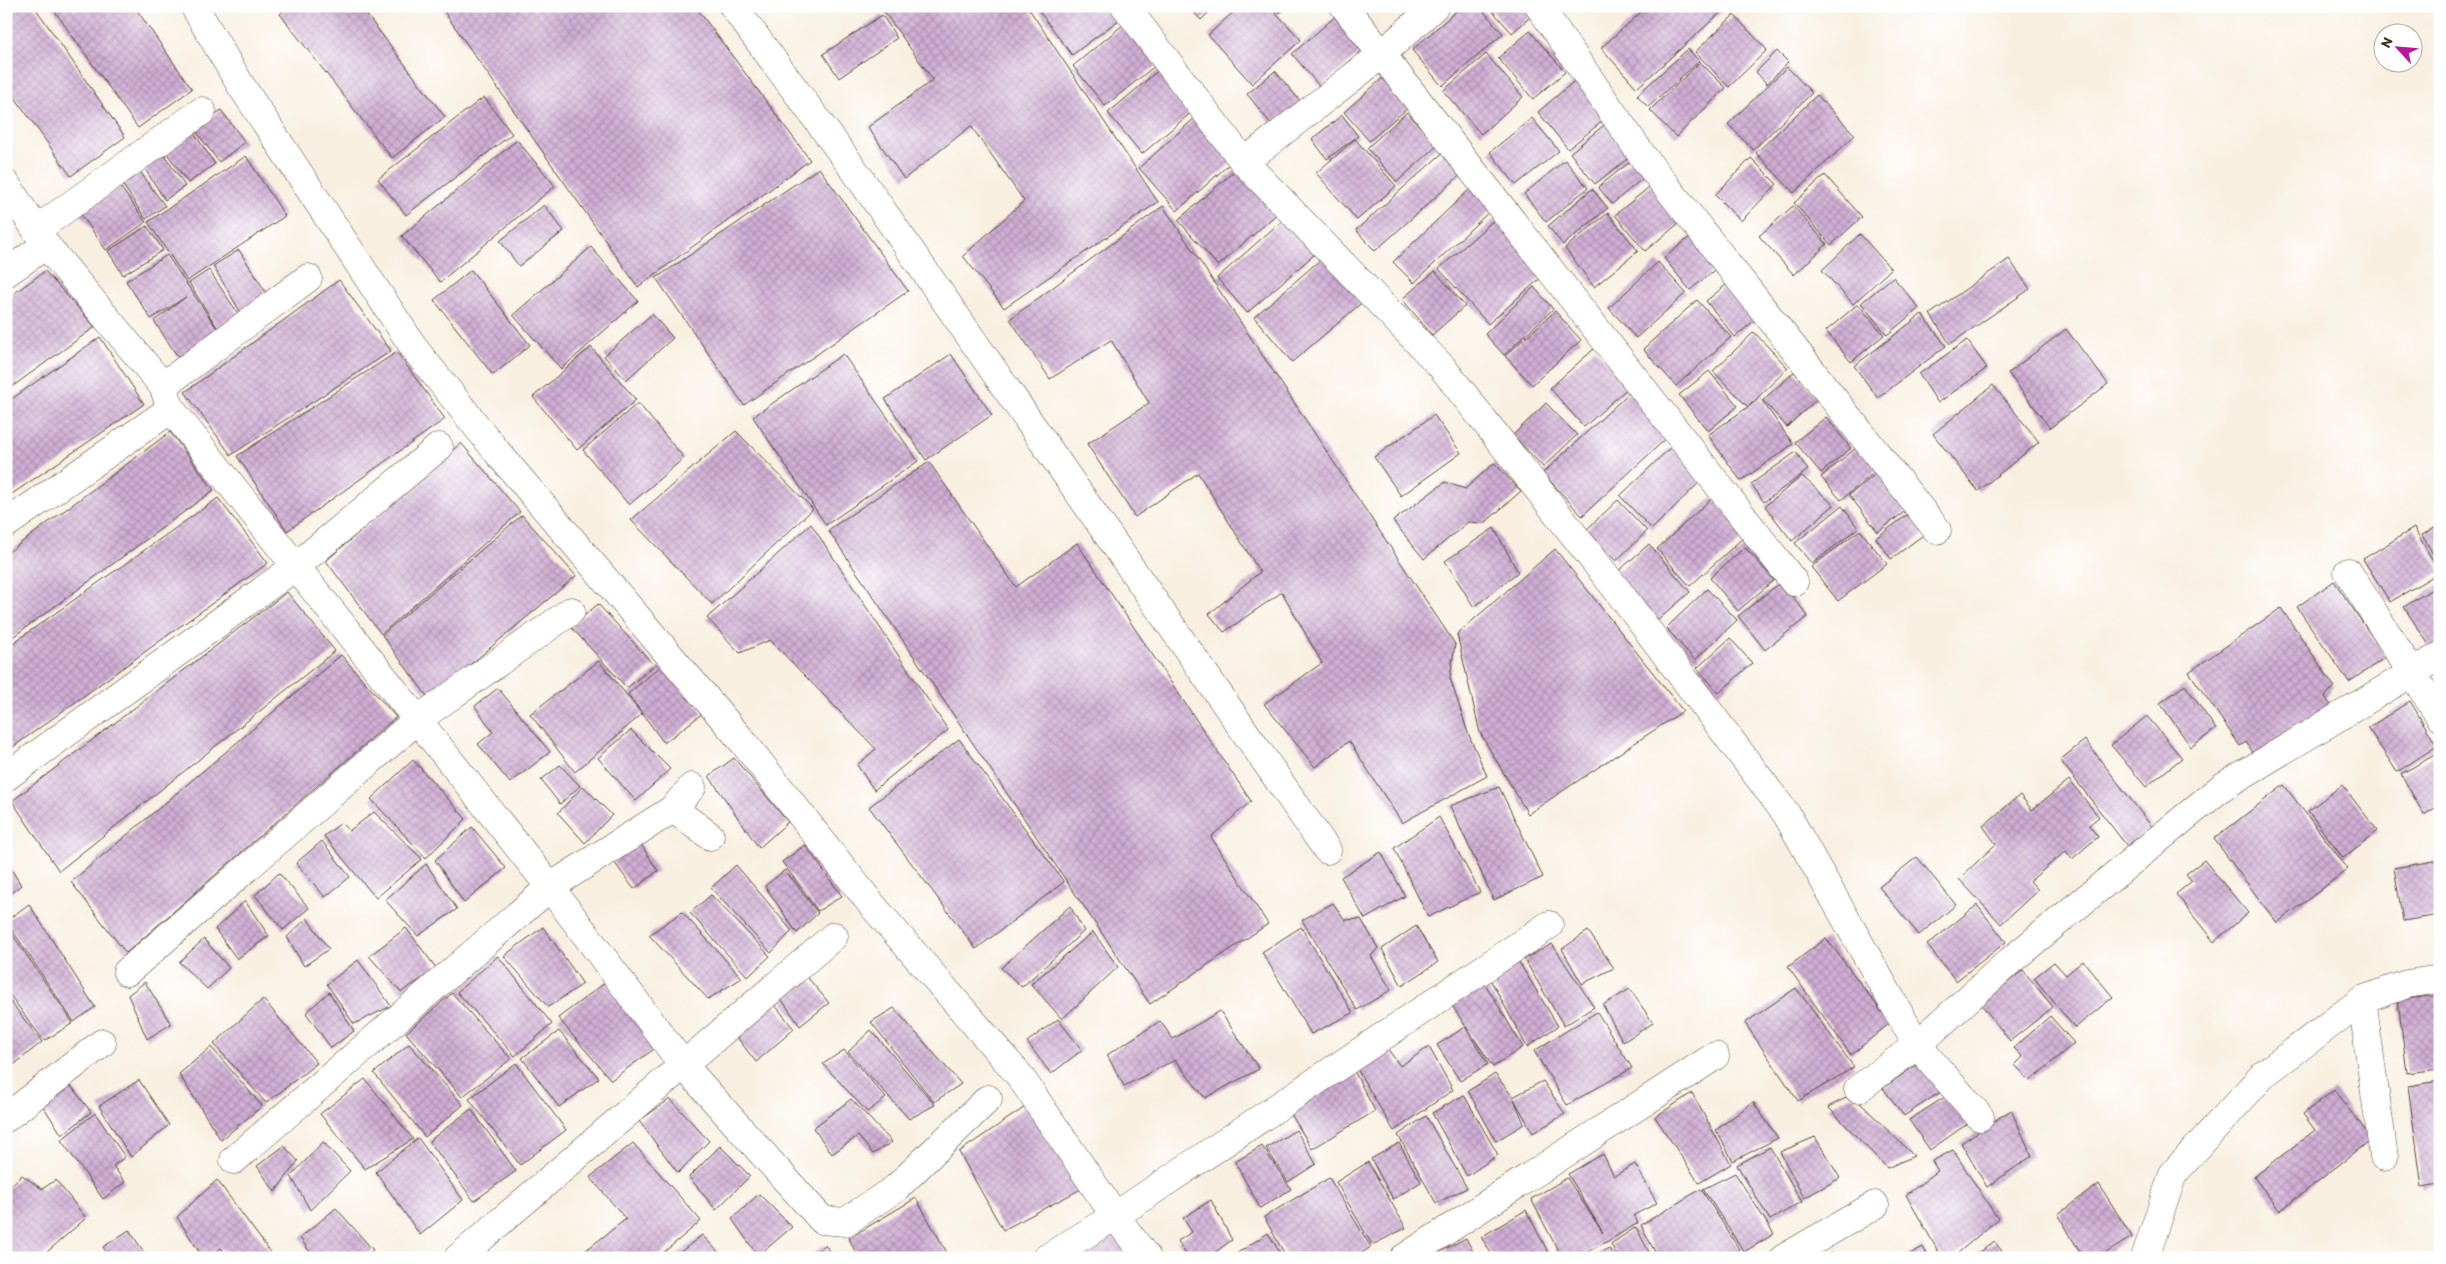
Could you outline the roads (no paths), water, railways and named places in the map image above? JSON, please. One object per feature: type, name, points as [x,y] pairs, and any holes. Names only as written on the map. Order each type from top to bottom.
[{"type":"street","points":[[194,6],[240,84],[417,352],[498,453],[744,742],[872,905],[1020,1075],[1115,1216],[1147,1258]]},
{"type":"street","points":[[733,6],[854,171],[1326,850]]},
{"type":"street","points":[[1125,6],[1244,162],[1442,367],[1618,591],[1787,815],[1917,1046],[1980,1117]]},
{"type":"street","points":[[1344,6],[1794,582]]},
{"type":"street","points":[[1244,162],[1381,55],[1435,6]]},
{"type":"street","points":[[1539,6],[1644,158],[1937,530]]},
{"type":"street","points":[[6,273],[41,238],[202,112]]},
{"type":"street","points":[[6,184],[41,238],[167,398],[295,567],[550,887],[684,1066],[822,1220],[845,1222],[896,1188],[988,1099]]},
{"type":"street","points":[[6,524],[167,398],[308,278]]},
{"type":"street","points":[[6,777],[295,567],[439,447]]},
{"type":"street","points":[[2348,572],[2440,716]]},
{"type":"street","points":[[127,972],[418,720],[571,611]]},
{"type":"street","points":[[1858,1089],[1917,1046],[2010,961],[2222,787],[2440,656]]},
{"type":"street","points":[[234,1160],[550,887],[673,809],[692,787]]},
{"type":"street","points":[[673,809],[710,836]]},
{"type":"street","points":[[1047,1258],[1115,1216],[1549,926]]},
{"type":"street","points":[[458,1258],[834,936]]},
{"type":"street","points":[[2145,1258],[2172,1174],[2264,1074],[2362,1000],[2408,984],[2440,979]]},
{"type":"street","points":[[2362,1000],[2384,1157]]},
{"type":"street","points":[[6,1118],[102,1043]]},
{"type":"street","points":[[1404,1258],[1715,1056]]},
{"type":"street","points":[[1784,1258],[1875,1205]]}]
